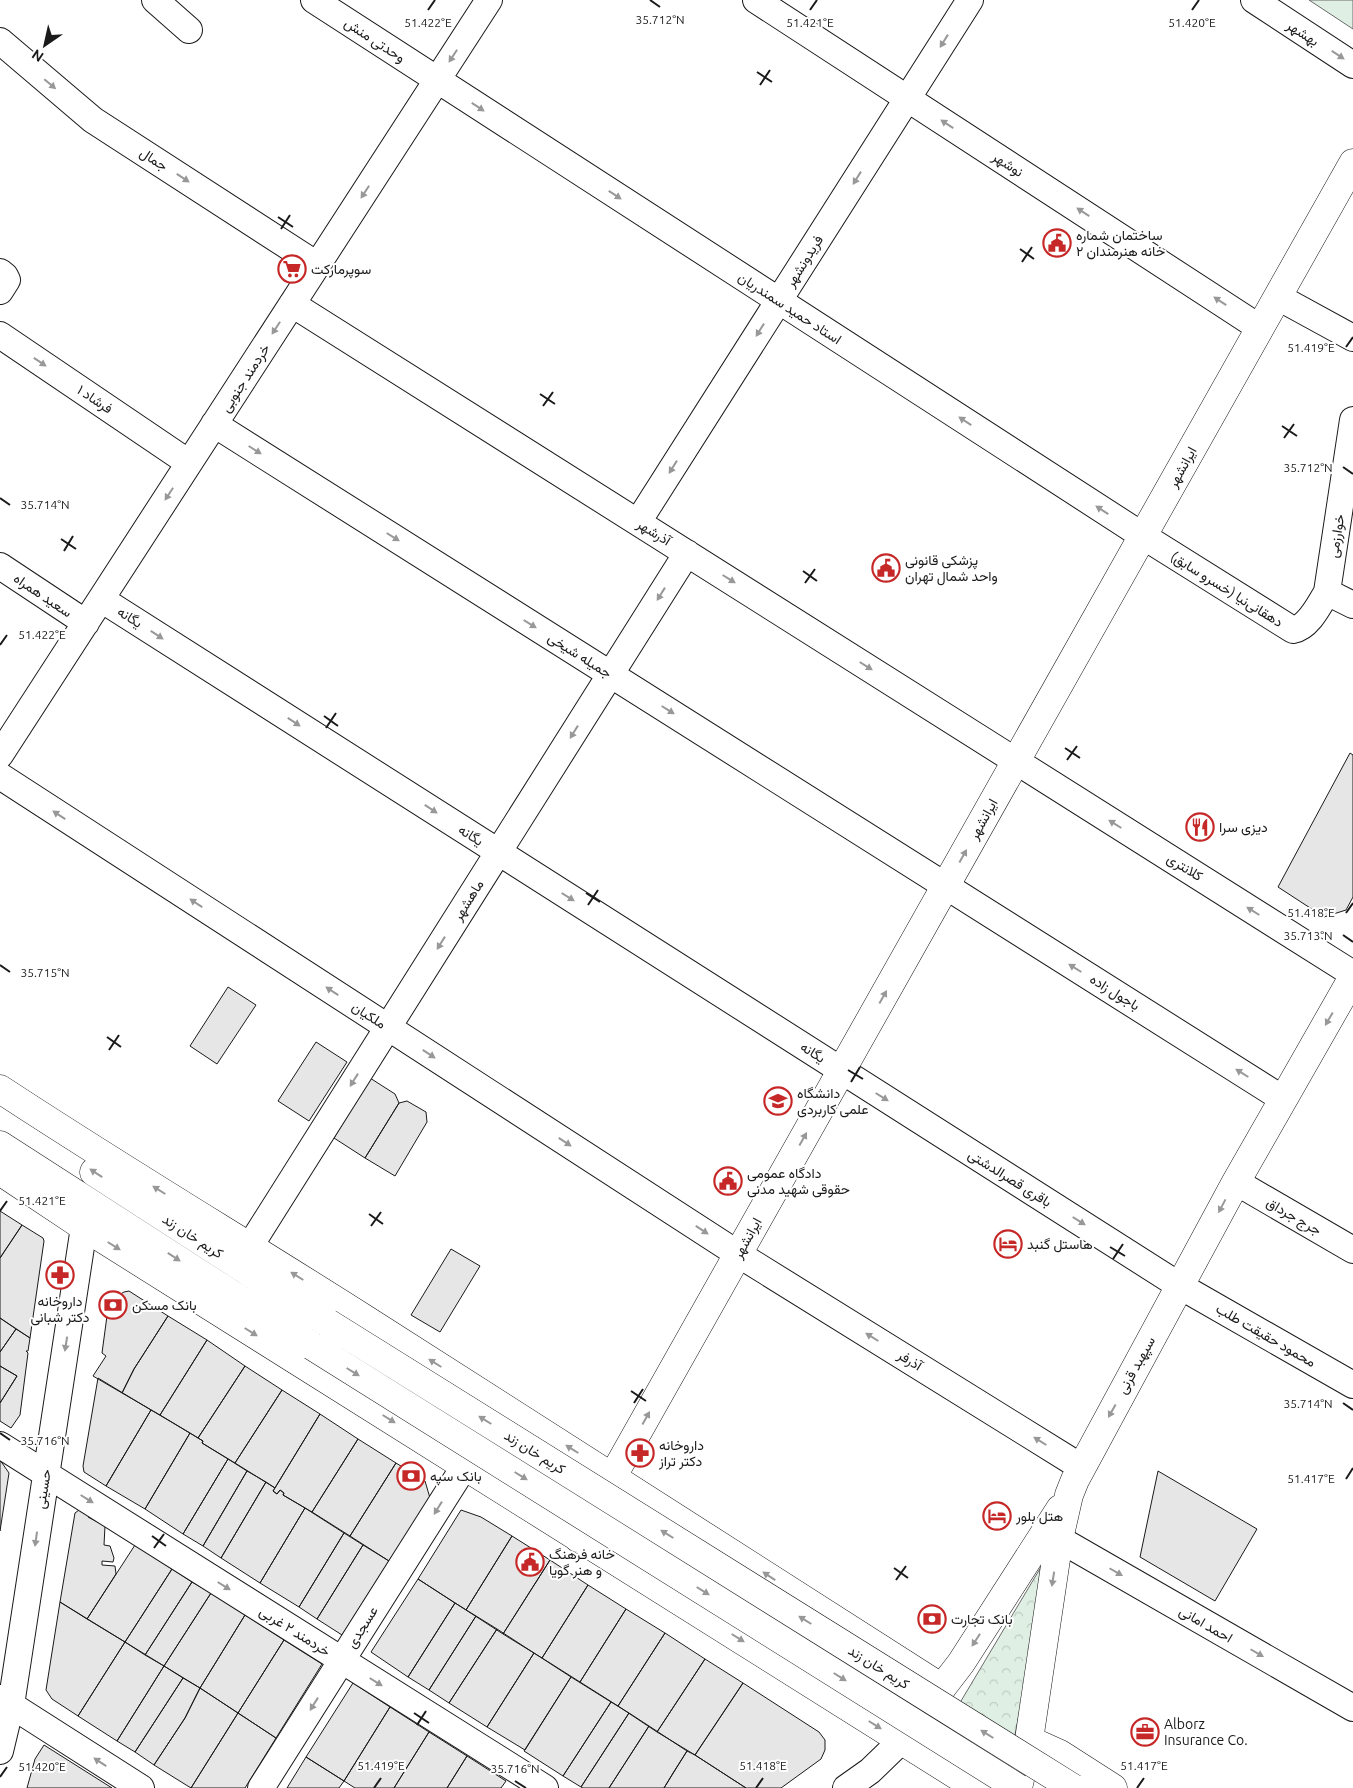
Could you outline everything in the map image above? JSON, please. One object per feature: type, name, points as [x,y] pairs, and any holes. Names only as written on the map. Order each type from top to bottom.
[{"type":"main road","name":"ایرانشهر","points":[[578,1538],[1353,164]]},
{"type":"main road","name":"سپهبد قرنی","points":[[1018,1788],[1030,1740],[1059,1539],[1069,1495],[1081,1467],[1236,1182],[1353,976]]},
{"type":"main road","name":"کریم خان زند","points":[[0,1089],[90,1148],[250,1246],[613,1476],[942,1688]]},
{"type":"main road","name":"کریم خان زند","points":[[0,1112],[328,1322],[1073,1788]]},
{"type":"main road","name":"کریم خان زند","points":[[0,1145],[312,1346],[1018,1788]]},
{"type":"main road","points":[[0,1171],[84,1227],[464,1467],[977,1788]]},
{"type":"main road","points":[[901,1741],[966,1655],[1069,1495]]},
{"type":"main road","points":[[1030,1740],[1060,1754],[1113,1788]]},
{"type":"main road","points":[[1053,1788],[1060,1754]]},
{"type":"street","points":[[155,0],[189,30]]},
{"type":"street","name":"وحدتی منش","points":[[314,0],[437,80]]},
{"type":"street","name":"خردمند جنوبی","points":[[0,755],[489,0]]},
{"type":"street","name":"نوشهر","points":[[756,0],[1260,328]]},
{"type":"street","name":"فریدونشهر","points":[[638,522],[970,0]]},
{"type":"street","name":"بهشهر","points":[[1254,0],[1353,65]]},
{"type":"street","name":"جمال","points":[[0,41],[93,120],[317,265]]},
{"type":"street","name":"استاد حمید سمندریان","points":[[437,80],[1143,536]]},
{"type":"street","points":[[0,272],[6,276],[7,280],[0,291]]},
{"type":"street","points":[[1278,297],[1353,338]]},
{"type":"street","name":"آذرشهر","points":[[292,304],[1016,761]]},
{"type":"street","name":"فرشاد ۱","points":[[0,335],[189,463]]},
{"type":"street","name":"خوارزمی","points":[[1327,592],[1353,420]]},
{"type":"street","name":"جمیله شیخی","points":[[214,424],[946,886]]},
{"type":"street","name":"دهقانی‌نیا (خسرو سابق)","points":[[1143,536],[1293,630],[1300,629],[1307,622],[1327,592]]},
{"type":"street","name":"ماهشهر","points":[[250,1246],[687,553]]},
{"type":"street","name":"سعید همراه","points":[[0,566],[86,623]]},
{"type":"street","points":[[1327,592],[1353,605]]},
{"type":"street","name":"یگانه","points":[[101,599],[841,1071]]},
{"type":"street","name":"کلانتری","points":[[1016,761],[1353,976]]},
{"type":"street","name":"ملکیان","points":[[0,776],[738,1254]]},
{"type":"street","name":"باجول زاده","points":[[946,886],[1283,1099]]},
{"type":"street","name":"باقری قصرالدشتی","points":[[841,1071],[1180,1286]]},
{"type":"street","name":"جرج جرداق","points":[[1236,1182],[1353,1250]]},
{"type":"street","name":"حسینی","points":[[0,1751],[6,1701],[46,1474],[84,1227]]},
{"type":"street","name":"آذرفر","points":[[738,1254],[1081,1467]]},
{"type":"street","name":"محمود حقیقت طلب","points":[[1180,1286],[1353,1386]]},
{"type":"street","name":"خردمند ۲ غربی","points":[[0,1445],[544,1788]]},
{"type":"street","name":"عسجدی","points":[[261,1788],[464,1467]]},
{"type":"street","name":"احمد امانی","points":[[1059,1539],[1353,1708]]},
{"type":"street","points":[[6,1701],[141,1788]]},
{"type":"street","points":[[846,1788],[870,1771],[901,1741]]},
{"type":"green space","points":[[1309,0],[1353,0],[1353,29]]},
{"type":"green space","points":[[1041,1567],[1026,1679],[1014,1740],[958,1706]]},
{"type":"building","points":[[1350,753],[1353,755],[1353,897],[1346,910],[1324,917],[1278,887]]},
{"type":"building","points":[[228,987],[256,1005],[217,1064],[190,1046]]},
{"type":"building","points":[[316,1042],[347,1062],[309,1121],[278,1101]]},
{"type":"building","points":[[370,1078],[395,1094],[399,1103],[365,1158],[334,1138]]},
{"type":"building","points":[[407,1101],[426,1112],[427,1122],[395,1176],[365,1158],[399,1103]]},
{"type":"building","points":[[0,1211],[22,1225],[0,1258]]},
{"type":"building","points":[[22,1225],[43,1238],[44,1241],[30,1338],[0,1318],[0,1258]]},
{"type":"building","points":[[451,1249],[480,1266],[440,1332],[411,1315]]},
{"type":"building","points":[[129,1291],[168,1316],[134,1369],[122,1393],[93,1376],[106,1356],[102,1353],[109,1301]]},
{"type":"building","points":[[168,1316],[207,1340],[160,1415],[122,1393],[134,1369]]},
{"type":"building","points":[[0,1318],[16,1329],[0,1352]]},
{"type":"building","points":[[16,1329],[30,1338],[28,1351],[26,1351],[28,1353],[20,1415],[11,1428],[0,1421],[0,1403],[17,1376],[0,1366],[0,1352]]},
{"type":"building","points":[[207,1340],[245,1366],[198,1438],[160,1415]]},
{"type":"building","points":[[0,1366],[17,1376],[0,1403]]},
{"type":"building","points":[[245,1366],[282,1390],[235,1463],[202,1443],[203,1441],[198,1438]]},
{"type":"building","points":[[98,1378],[151,1410],[106,1486],[84,1472],[83,1466]]},
{"type":"building","points":[[282,1390],[320,1414],[275,1488],[235,1463]]},
{"type":"building","points":[[151,1410],[190,1433],[145,1509],[106,1486]]},
{"type":"building","points":[[320,1414],[358,1439],[312,1512],[283,1495],[284,1493],[280,1490],[277,1494],[273,1491]]},
{"type":"building","points":[[190,1433],[228,1459],[183,1534],[145,1509]]},
{"type":"building","points":[[358,1439],[396,1463],[350,1536],[312,1512]]},
{"type":"building","points":[[228,1459],[247,1471],[203,1546],[183,1534]]},
{"type":"building","points":[[0,1460],[9,1473],[0,1531]]},
{"type":"building","points":[[396,1463],[425,1481],[430,1498],[389,1561],[350,1536]]},
{"type":"building","points":[[247,1471],[266,1482],[221,1558],[203,1546]]},
{"type":"building","points":[[1158,1471],[1257,1529],[1215,1601],[1140,1557]]},
{"type":"building","points":[[266,1482],[275,1488],[273,1491],[277,1494],[280,1490],[284,1493],[283,1495],[305,1508],[260,1583],[221,1558]]},
{"type":"building","points":[[305,1508],[344,1533],[299,1607],[260,1583]]},
{"type":"building","points":[[79,1510],[105,1526],[104,1545],[110,1546],[114,1558],[113,1562],[102,1561],[102,1565],[115,1566],[116,1574],[87,1619],[60,1602],[75,1513]]},
{"type":"building","points":[[461,1510],[481,1517],[512,1536],[466,1610],[418,1579]]},
{"type":"building","points":[[344,1533],[363,1545],[317,1619],[299,1607]]},
{"type":"building","points":[[512,1536],[550,1560],[503,1634],[466,1610]]},
{"type":"building","points":[[135,1545],[172,1569],[125,1642],[87,1619]]},
{"type":"building","points":[[363,1545],[389,1561],[342,1635],[317,1619]]},
{"type":"building","points":[[550,1560],[588,1585],[542,1658],[503,1634]]},
{"type":"building","points":[[172,1569],[192,1582],[145,1655],[125,1642]]},
{"type":"building","points":[[418,1579],[455,1603],[408,1677],[371,1652]]},
{"type":"building","points":[[192,1582],[211,1593],[164,1666],[145,1655]]},
{"type":"building","points":[[588,1585],[626,1609],[580,1682],[542,1658]]},
{"type":"building","points":[[211,1593],[245,1615],[200,1688],[164,1666]]},
{"type":"building","points":[[60,1602],[125,1642],[78,1716],[52,1699],[46,1690]]},
{"type":"building","points":[[455,1603],[476,1616],[429,1690],[408,1677]]},
{"type":"building","points":[[626,1609],[665,1633],[618,1706],[580,1682]]},
{"type":"building","points":[[245,1615],[284,1640],[238,1713],[200,1688]]},
{"type":"building","points":[[476,1616],[497,1629],[449,1703],[429,1690]]},
{"type":"building","points":[[497,1629],[534,1653],[487,1727],[449,1703]]},
{"type":"building","points":[[665,1633],[705,1659],[657,1732],[618,1706]]},
{"type":"building","points":[[284,1640],[322,1664],[276,1738],[238,1713]]},
{"type":"building","points":[[125,1642],[164,1666],[117,1741],[78,1716]]},
{"type":"building","points":[[534,1653],[571,1677],[525,1750],[487,1727]]},
{"type":"building","points":[[705,1659],[743,1683],[695,1755],[657,1732]]},
{"type":"building","points":[[164,1666],[183,1678],[135,1752],[117,1741]]},
{"type":"building","points":[[571,1677],[611,1702],[563,1776],[524,1751]]},
{"type":"building","points":[[183,1678],[200,1688],[185,1718],[154,1765],[135,1752]]},
{"type":"building","points":[[353,1683],[390,1707],[344,1781],[306,1757]]},
{"type":"building","points":[[743,1683],[819,1732],[825,1740],[825,1750],[821,1759],[781,1788],[746,1788],[695,1755]]},
{"type":"building","points":[[200,1688],[238,1713],[191,1788],[154,1765],[185,1718]]},
{"type":"building","points":[[611,1702],[629,1713],[581,1787],[563,1776]]},
{"type":"building","points":[[390,1707],[429,1732],[394,1788],[355,1788],[344,1781]]},
{"type":"building","points":[[238,1713],[276,1738],[245,1788],[191,1788]]},
{"type":"building","points":[[629,1713],[649,1726],[609,1788],[581,1787]]},
{"type":"building","points":[[649,1726],[687,1751],[664,1788],[609,1788]]},
{"type":"building","points":[[429,1732],[467,1756],[447,1788],[394,1788]]},
{"type":"building","points":[[44,1745],[112,1788],[27,1788],[35,1759]]},
{"type":"building","points":[[687,1751],[695,1755],[746,1788],[664,1788]]},
{"type":"building","points":[[467,1756],[506,1781],[501,1788],[447,1788]]},
{"type":"building","points":[[306,1757],[344,1781],[339,1788],[287,1788]]},
{"type":"place","name":"ساختمان شماره ۲ خانه هنرمندان","points":[[1057,243]]},
{"type":"place","name":"سوپرمارکت","points":[[292,269]]},
{"type":"place","name":"پزشکی قانونی واحد شمال تهران","points":[[886,568]]},
{"type":"place","name":"دیزی سرا","points":[[1200,827]]},
{"type":"place","name":"دانشگاه علمی کاربردی","points":[[778,1101]]},
{"type":"place","name":"دادگاه عمومی حقوقی شهید مدنی","points":[[728,1181]]},
{"type":"place","name":"هاستل گنبد","points":[[1008,1244]]},
{"type":"place","name":"داروخانه دکتر شبانی","points":[[60,1275]]},
{"type":"place","name":"بانک مسکن","points":[[113,1305]]},
{"type":"place","name":"داروخانه دکتر تراز","points":[[640,1453]]},
{"type":"place","name":"بانک سپه","points":[[411,1476]]},
{"type":"place","name":"هتل بلور","points":[[997,1516]]},
{"type":"place","name":"خانه فرهنگ و هنر گویا","points":[[530,1562]]},
{"type":"place","name":"بانک تجارت","points":[[932,1619]]},
{"type":"place","name":"Alborz Insurance Co.","points":[[1145,1732]]}]
